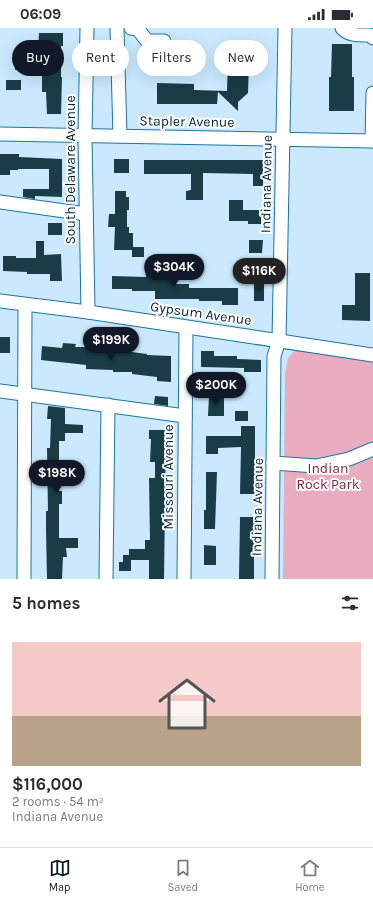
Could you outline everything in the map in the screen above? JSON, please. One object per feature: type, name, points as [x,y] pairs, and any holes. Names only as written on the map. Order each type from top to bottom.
[{"type":"street","name":"South Delaware Avenue","points":[[87,28],[85,136],[88,312]]},
{"type":"street","points":[[117,28],[120,136]]},
{"type":"street","points":[[131,28],[138,29],[146,40]]},
{"type":"street","name":"Indiana Avenue","points":[[272,579],[274,356],[279,340],[285,28]]},
{"type":"street","points":[[342,28],[346,32],[370,35],[373,38]]},
{"type":"street","points":[[372,141],[373,93]]},
{"type":"street","name":"Stapler Avenue","points":[[0,134],[372,141]]},
{"type":"street","points":[[0,202],[86,214]]},
{"type":"street","name":"Gypsum Avenue","points":[[0,301],[88,312],[186,328],[279,340],[373,355]]},
{"type":"street","points":[[24,579],[25,305]]},
{"type":"street","name":"Missouri Avenue","points":[[184,579],[186,328]]},
{"type":"street","points":[[0,391],[185,416]]},
{"type":"street","points":[[106,579],[108,405]]},
{"type":"street","points":[[273,463],[316,466],[349,459],[373,450]]},
{"type":"green space","name":"Indian Rock Park","points":[[297,348],[373,360],[373,579],[283,579],[285,373],[288,358]]},
{"type":"building","points":[[39,33],[63,33],[63,40],[39,40]]},
{"type":"building","points":[[332,44],[352,44],[354,111],[329,111],[329,77],[331,77]]},
{"type":"building","points":[[42,76],[62,77],[61,114],[47,114],[46,92],[42,92]]},
{"type":"building","points":[[227,76],[249,76],[248,93],[238,102],[238,111],[218,92],[217,104],[157,104],[157,83],[194,84],[194,90],[227,91]]},
{"type":"building","points":[[6,80],[21,80],[21,90],[6,90]]},
{"type":"building","points":[[0,154],[19,154],[19,157],[62,159],[62,197],[35,196],[35,199],[23,197],[23,189],[49,189],[49,169],[18,169],[10,170],[10,175],[0,175]]},
{"type":"building","points":[[114,159],[129,159],[129,173],[114,173]]},
{"type":"building","points":[[144,160],[263,160],[263,186],[253,186],[253,174],[203,173],[203,200],[186,200],[186,191],[191,190],[191,174],[144,174]]},
{"type":"building","points":[[115,191],[126,191],[126,197],[129,197],[127,227],[129,227],[129,233],[133,233],[133,247],[144,247],[144,257],[132,257],[132,250],[114,250],[115,227],[108,227],[109,214],[115,214]]},
{"type":"building","points":[[229,200],[243,200],[243,210],[261,210],[261,224],[248,224],[248,221],[229,221]]},
{"type":"building","points":[[48,223],[62,223],[62,235],[48,235]]},
{"type":"building","points":[[249,240],[263,240],[262,253],[249,253]]},
{"type":"building","points":[[36,241],[44,241],[44,255],[61,254],[62,281],[50,281],[50,274],[27,274],[27,272],[3,271],[3,256],[16,256],[16,258],[36,258]]},
{"type":"building","points":[[145,268],[173,268],[173,284],[189,284],[189,288],[238,288],[238,305],[222,305],[222,301],[199,301],[199,299],[155,299],[155,291],[112,289],[112,276],[146,277]]},
{"type":"building","points":[[355,273],[370,273],[370,321],[342,320],[342,305],[355,305]]},
{"type":"building","points":[[254,283],[264,283],[264,301],[254,301]]},
{"type":"building","points":[[0,337],[10,337],[10,353],[0,353]]},
{"type":"building","points":[[63,343],[76,344],[75,347],[100,347],[100,351],[124,351],[147,355],[171,356],[171,382],[157,381],[157,377],[132,374],[132,372],[113,372],[113,370],[86,369],[86,365],[41,360],[42,346],[62,348]]},
{"type":"building","points":[[201,351],[214,351],[214,356],[237,356],[237,359],[261,360],[261,372],[244,372],[244,368],[201,367]]},
{"type":"building","points":[[155,396],[168,397],[168,406],[154,404]]},
{"type":"building","points":[[209,396],[224,397],[224,416],[208,416]]},
{"type":"building","points":[[48,406],[65,408],[65,424],[83,425],[83,433],[65,433],[65,441],[59,441],[59,491],[62,491],[62,504],[59,504],[59,538],[78,538],[78,548],[66,548],[67,557],[63,557],[62,579],[47,579],[47,448],[50,448],[51,419],[47,419]]},
{"type":"building","points":[[235,411],[248,411],[248,421],[235,421]]},
{"type":"building","points":[[241,426],[255,426],[255,494],[240,494],[241,447],[218,448],[218,454],[206,454],[206,436],[241,436]]},
{"type":"building","points":[[149,430],[166,430],[164,579],[149,579],[149,560],[131,560],[131,571],[119,571],[119,562],[123,562],[123,555],[129,555],[129,549],[145,549],[145,540],[150,540],[149,478],[155,478],[155,462],[150,462],[151,439],[149,439]]},
{"type":"building","points":[[206,472],[217,472],[215,529],[204,529],[204,510],[206,510]]},
{"type":"building","points":[[240,517],[254,517],[254,579],[239,579]]},
{"type":"building","points":[[204,545],[216,546],[216,565],[204,565]]}]
